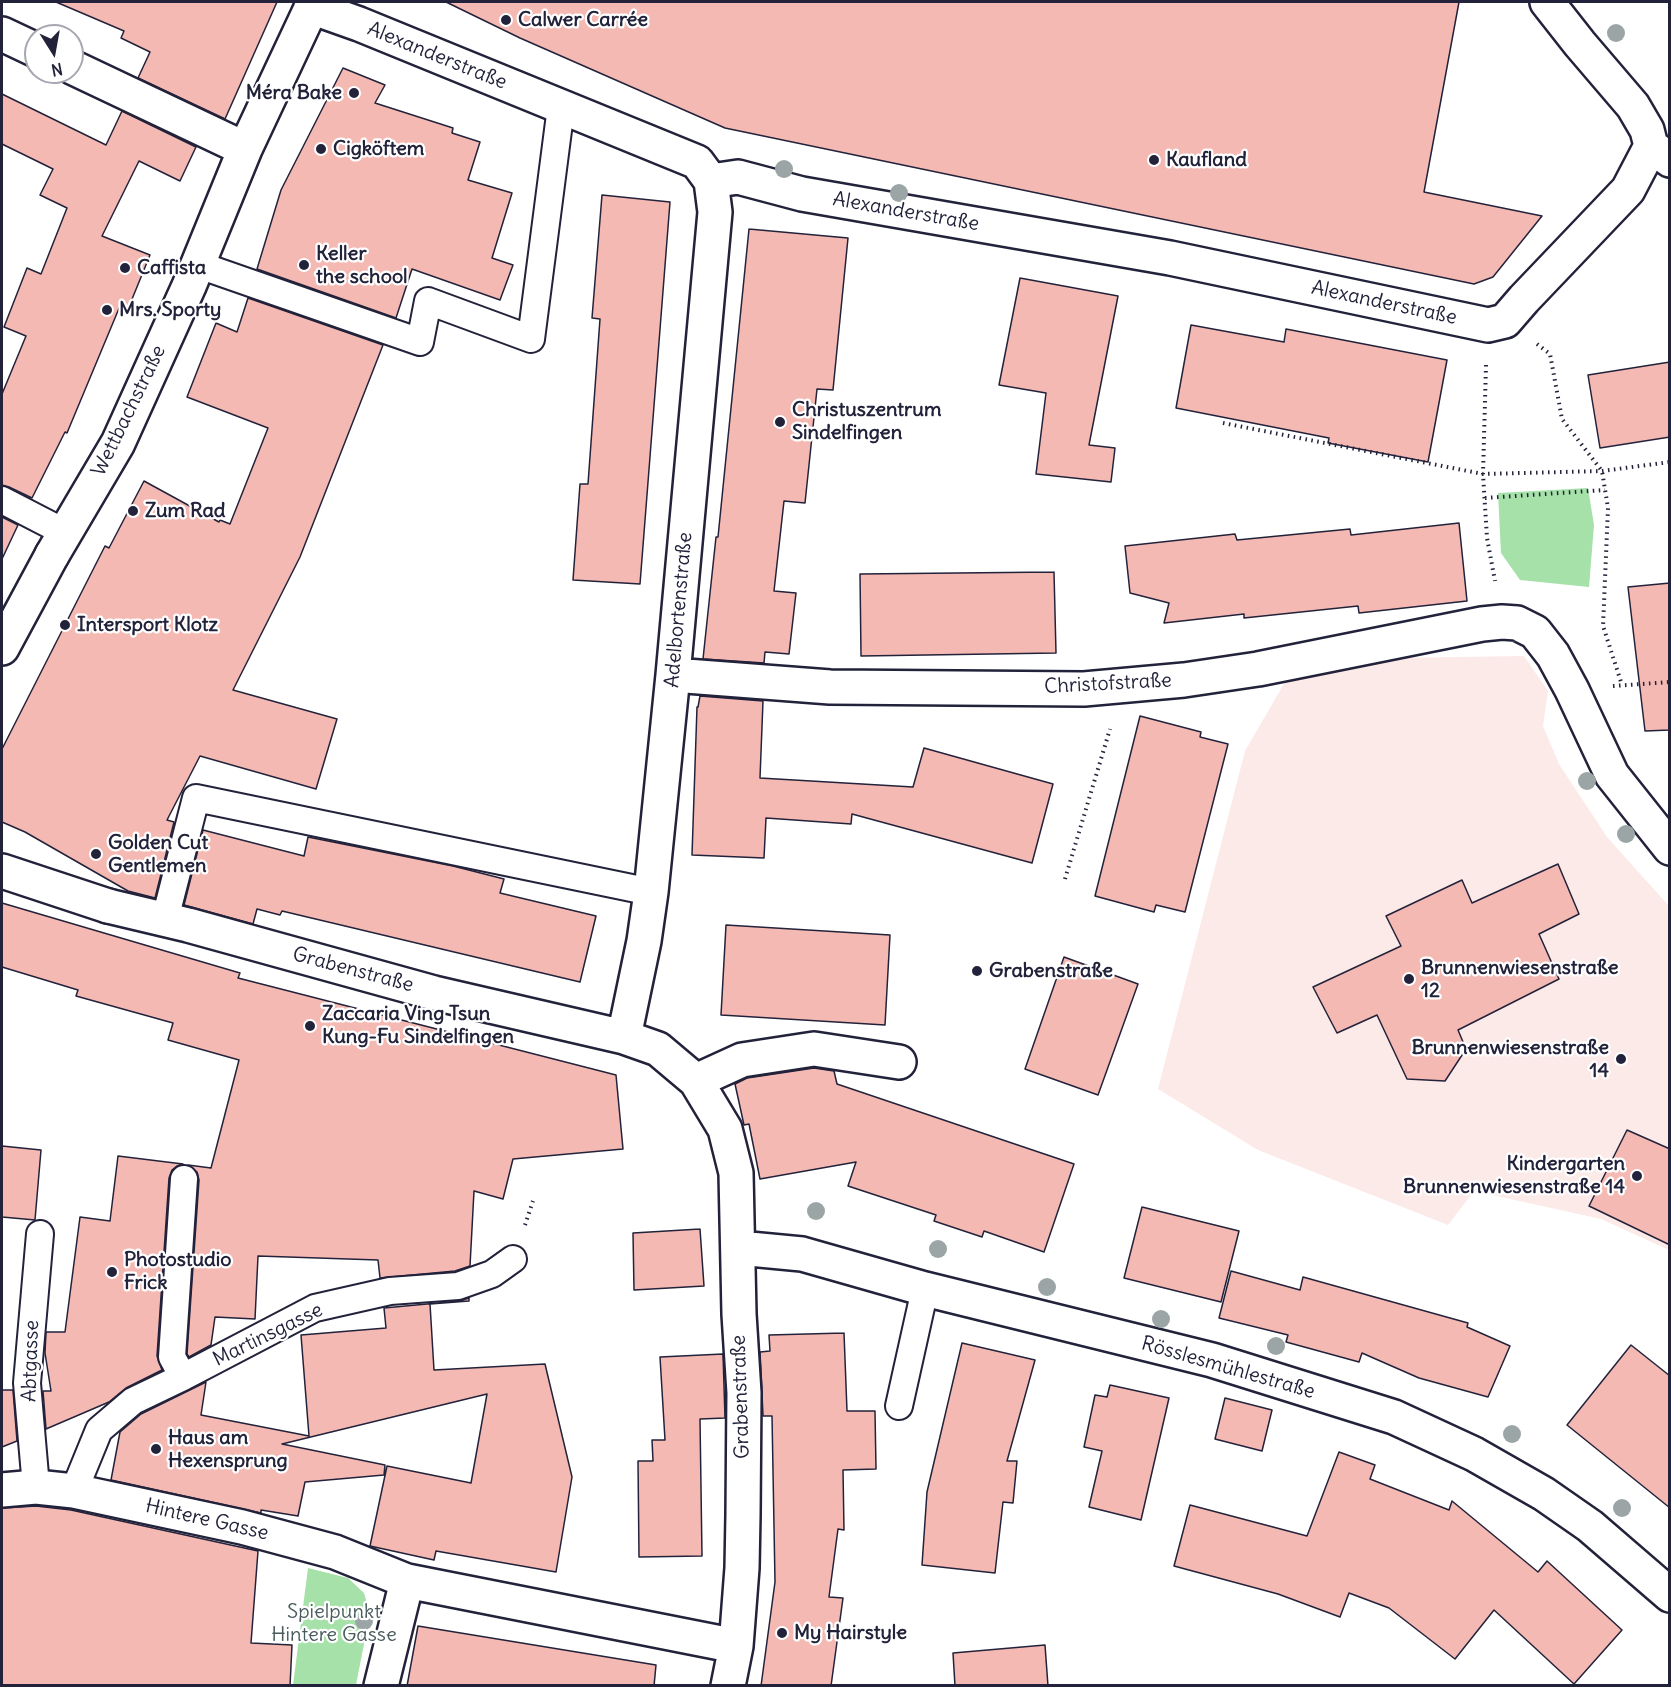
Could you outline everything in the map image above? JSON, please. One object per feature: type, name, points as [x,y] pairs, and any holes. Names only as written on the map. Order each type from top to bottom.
[{"type":"street","points":[[1506,315],[1628,190],[1660,153],[1633,106],[1547,2]]},
{"type":"street","name":"Alexanderstraße","points":[[312,4],[697,162],[711,181],[738,177],[802,194],[1506,315]]},
{"type":"street","name":"Wettbachstraße","points":[[2,648],[58,544],[118,443],[189,286],[196,264],[245,149],[312,4]]},
{"type":"street","points":[[2,34],[24,44]]},
{"type":"street","points":[[84,73],[245,149]]},
{"type":"street","name":"Adelbortenstraße","points":[[624,1037],[644,941],[651,892],[715,212],[711,181]]},
{"type":"street","name":"Christofstraße","points":[[673,675],[830,687],[1084,689],[1184,680],[1258,669],[1502,622],[1517,623],[1535,632],[1553,655],[1612,775],[1670,848]]},
{"type":"street","name":"Grabenstraße","points":[[2,871],[108,906],[165,919],[434,993],[624,1037],[658,1049],[696,1082],[725,1129],[736,1173],[739,1314],[744,1405],[742,1568],[736,1646],[729,1686]]},
{"type":"street","points":[[696,1082],[742,1060],[814,1049],[899,1062]]},
{"type":"street","name":"Rösslesmühlestraße","points":[[739,1248],[802,1254],[925,1289],[1212,1360],[1394,1416],[1474,1454],[1544,1494],[1590,1526],[1670,1596]]},
{"type":"street","name":"Hintere Gasse","points":[[2,1490],[36,1487],[74,1491],[252,1529],[335,1552],[407,1581],[736,1646]]},
{"type":"street","points":[[381,1686],[407,1581]]},
{"type":"lane","points":[[196,264],[420,342],[428,301],[531,339],[561,107]]},
{"type":"lane","points":[[2,500],[58,544]]},
{"type":"lane","points":[[165,919],[196,798],[651,892]]},
{"type":"lane","points":[[183,1377],[172,1357],[184,1179]]},
{"type":"lane","name":"Abtgasse","points":[[36,1487],[27,1383],[40,1234]]},
{"type":"lane","name":"Martinsgasse","points":[[74,1491],[99,1431],[133,1401],[315,1308],[390,1291],[458,1286],[492,1274],[513,1259]]},
{"type":"lane","points":[[899,1406],[925,1289]]},
{"type":"path","points":[[1506,315],[1550,354],[1562,419],[1602,471],[1608,508],[1603,626],[1622,685]]},
{"type":"path","points":[[1502,622],[1487,538],[1483,474],[1506,315]]},
{"type":"path","points":[[1223,423],[1483,474],[1602,471],[1670,462]]},
{"type":"path","points":[[1485,498],[1605,490]]},
{"type":"path","points":[[1065,879],[1104,746]]},
{"type":"shaded area","name":"Brunnenwiesenstraße 12","points":[[1524,656],[1548,691],[1543,726],[1559,764],[1607,837],[1669,906],[1669,1250],[1601,1219],[1474,1191],[1448,1225],[1258,1150],[1158,1089],[1245,751],[1289,675],[1395,658]]},
{"type":"green space","points":[[1588,488],[1594,525],[1589,587],[1520,580],[1501,553],[1498,493]]},
{"type":"green space","name":"Spielpunkt Hintere Gasse","points":[[308,1568],[348,1578],[364,1593],[370,1613],[356,1685],[293,1685]]},
{"type":"building","points":[[56,2],[277,2],[225,119],[138,78],[150,52],[121,38],[124,31]]},
{"type":"building","name":"Kaufland","points":[[446,2],[1459,2],[1424,192],[1542,216],[1493,277],[1474,284],[725,128],[520,38]]},
{"type":"building","points":[[343,68],[385,85],[375,103],[453,128],[452,133],[480,142],[468,180],[512,193],[492,258],[513,265],[500,300],[412,269],[396,318],[257,269],[281,190]]},
{"type":"building","points":[[2,94],[106,145],[122,111],[196,147],[180,181],[139,161],[102,236],[150,255],[128,309],[120,306],[67,433],[65,432],[32,498],[2,485],[2,394],[26,336],[4,327],[27,268],[41,274],[67,208],[40,195],[53,169],[2,144]]},
{"type":"building","points":[[602,195],[670,202],[640,584],[573,580],[580,484],[588,484],[600,319],[592,318]]},
{"type":"building","name":"Christuszentrum Sindelfingen","points":[[749,229],[848,238],[833,390],[817,389],[805,503],[784,501],[774,591],[796,593],[789,654],[765,652],[764,663],[703,659],[716,537],[718,537]]},
{"type":"building","points":[[1020,278],[1118,296],[1089,445],[1115,448],[1111,482],[1036,474],[1046,393],[999,385]]},
{"type":"building","points":[[248,298],[383,345],[300,557],[233,690],[337,719],[316,789],[200,756],[167,820],[174,822],[155,898],[128,891],[25,832],[2,822],[2,749],[105,546],[109,548],[144,481],[219,522],[220,520],[230,524],[268,428],[187,397],[216,323],[237,332]]},
{"type":"building","points":[[1191,325],[1284,342],[1286,329],[1447,360],[1428,462],[1328,443],[1329,438],[1176,408]]},
{"type":"building","points":[[1670,362],[1670,437],[1600,448],[1588,375]]},
{"type":"building","points":[[2,517],[18,525],[2,559]]},
{"type":"building","points":[[1459,523],[1467,601],[1359,613],[1358,606],[1244,618],[1244,614],[1164,623],[1169,603],[1130,593],[1125,546],[1235,534],[1237,540],[1350,529],[1351,535]]},
{"type":"building","points":[[1054,572],[1056,653],[861,656],[860,574]]},
{"type":"building","points":[[1670,583],[1670,730],[1645,731],[1628,587]]},
{"type":"building","points":[[700,696],[763,701],[760,778],[913,787],[924,748],[1053,784],[1032,863],[852,814],[851,824],[766,818],[764,858],[692,855],[697,707]]},
{"type":"building","points":[[1140,716],[1201,732],[1200,737],[1228,744],[1185,912],[1156,905],[1154,912],[1095,896]]},
{"type":"building","points":[[203,830],[304,856],[308,837],[453,866],[504,879],[500,893],[596,916],[580,982],[282,911],[280,915],[257,909],[253,924],[184,905]]},
{"type":"building","points":[[1558,864],[1579,914],[1539,934],[1559,979],[1458,1030],[1466,1049],[1445,1081],[1407,1079],[1377,1015],[1337,1033],[1313,987],[1401,946],[1386,916],[1462,880],[1472,903]]},
{"type":"building","points":[[2,903],[240,973],[238,978],[616,1075],[623,1149],[513,1159],[503,1199],[474,1191],[470,1266],[455,1271],[380,1278],[378,1260],[258,1256],[255,1319],[215,1317],[211,1345],[189,1357],[187,1354],[199,1180],[197,1172],[188,1165],[211,1168],[239,1060],[168,1040],[173,1023],[76,996],[78,990],[2,967]]},
{"type":"building","points":[[726,925],[890,935],[885,1025],[721,1015]]},
{"type":"building","points":[[1064,957],[1138,984],[1098,1095],[1025,1069]]},
{"type":"building","points":[[814,1068],[834,1071],[837,1084],[1074,1164],[1044,1252],[984,1231],[982,1237],[934,1221],[936,1215],[848,1186],[856,1162],[760,1179],[749,1124],[744,1125],[735,1084],[747,1078]]},
{"type":"building","name":"Kindergarten Brunnenwiesenstraße 14","points":[[1627,1130],[1670,1149],[1670,1245],[1589,1206]]},
{"type":"building","points":[[2,1146],[41,1150],[35,1220],[2,1217]]},
{"type":"building","points":[[118,1156],[183,1164],[172,1170],[169,1178],[157,1356],[162,1370],[126,1388],[109,1402],[46,1429],[43,1391],[51,1391],[45,1353],[46,1332],[65,1332],[80,1217],[110,1221]]},
{"type":"building","points":[[1142,1207],[1239,1231],[1221,1302],[1124,1278]]},
{"type":"building","points":[[700,1229],[704,1286],[634,1290],[633,1233]]},
{"type":"building","points":[[1231,1271],[1300,1290],[1303,1277],[1468,1323],[1467,1327],[1510,1346],[1488,1397],[1419,1378],[1362,1353],[1359,1362],[1286,1342],[1288,1335],[1219,1318]]},
{"type":"building","points":[[469,1298],[469,1301],[430,1304],[434,1370],[545,1364],[572,1477],[556,1572],[436,1551],[434,1560],[370,1546],[387,1466],[471,1483],[487,1394],[282,1444],[385,1465],[384,1475],[305,1482],[298,1516],[261,1510],[261,1513],[111,1480],[120,1432],[141,1414],[206,1382],[201,1415],[309,1436],[301,1335],[386,1328],[384,1308],[459,1301]]},
{"type":"building","points":[[844,1333],[847,1411],[875,1411],[876,1469],[843,1470],[844,1530],[838,1529],[829,1597],[843,1598],[831,1686],[761,1686],[775,1582],[772,1416],[763,1416],[760,1352],[770,1351],[769,1335]]},
{"type":"building","points":[[962,1343],[1035,1360],[1007,1461],[1017,1461],[1013,1503],[1003,1502],[995,1573],[922,1565],[927,1492]]},
{"type":"building","points":[[1631,1345],[1670,1376],[1670,1508],[1567,1425]]},
{"type":"building","points":[[723,1354],[725,1418],[700,1419],[702,1556],[639,1557],[638,1461],[653,1461],[652,1440],[665,1440],[660,1357]]},
{"type":"building","points":[[1110,1385],[1169,1398],[1141,1520],[1089,1507],[1102,1451],[1084,1447],[1095,1395],[1107,1397]]},
{"type":"building","points":[[2,1390],[13,1390],[17,1441],[2,1447]]},
{"type":"building","points":[[1225,1398],[1272,1410],[1262,1451],[1215,1439]]},
{"type":"building","points":[[1339,1452],[1375,1465],[1370,1479],[1449,1510],[1452,1501],[1538,1572],[1547,1561],[1622,1630],[1574,1684],[1494,1610],[1455,1659],[1389,1608],[1349,1593],[1340,1617],[1278,1594],[1174,1566],[1190,1505],[1307,1536]]},
{"type":"building","points":[[36,1506],[71,1510],[258,1551],[251,1643],[292,1645],[290,1686],[2,1686],[2,1508]]},
{"type":"building","points":[[418,1626],[656,1665],[654,1686],[407,1686]]},
{"type":"building","points":[[1045,1645],[1048,1686],[955,1686],[953,1653]]},
{"type":"place","name":"Calwer Carrée","points":[[506,20]]},
{"type":"place","name":"Méra Bake","points":[[354,93]]},
{"type":"place","name":"Cigköftem","points":[[321,149]]},
{"type":"place","name":"Kaufland","points":[[1154,160]]},
{"type":"place","name":"Keller the school","points":[[304,265]]},
{"type":"place","name":"Caffista","points":[[125,268]]},
{"type":"place","name":"Mrs. Sporty","points":[[107,310]]},
{"type":"place","name":"Christuszentrum Sindelfingen","points":[[780,422]]},
{"type":"place","name":"Zum Rad","points":[[133,511]]},
{"type":"place","name":"Intersport Klotz","points":[[65,625]]},
{"type":"place","name":"Golden Cut Gentlemen","points":[[96,854]]},
{"type":"place","name":"Grabenstraße","points":[[977,971]]},
{"type":"place","name":"Brunnenwiesenstraße 12","points":[[1409,979]]},
{"type":"place","name":"Zaccaria Ving Tsun Kung-Fu Sindelfingen","points":[[310,1026]]},
{"type":"place","name":"Brunnenwiesenstraße 14","points":[[1621,1059]]},
{"type":"place","name":"Kindergarten Brunnenwiesenstraße 14","points":[[1637,1176]]},
{"type":"place","name":"Photostudio Frick","points":[[112,1272]]},
{"type":"place","name":"Haus am Hexensprung","points":[[156,1449]]},
{"type":"place","name":"My Hairstyle","points":[[782,1633]]}]
